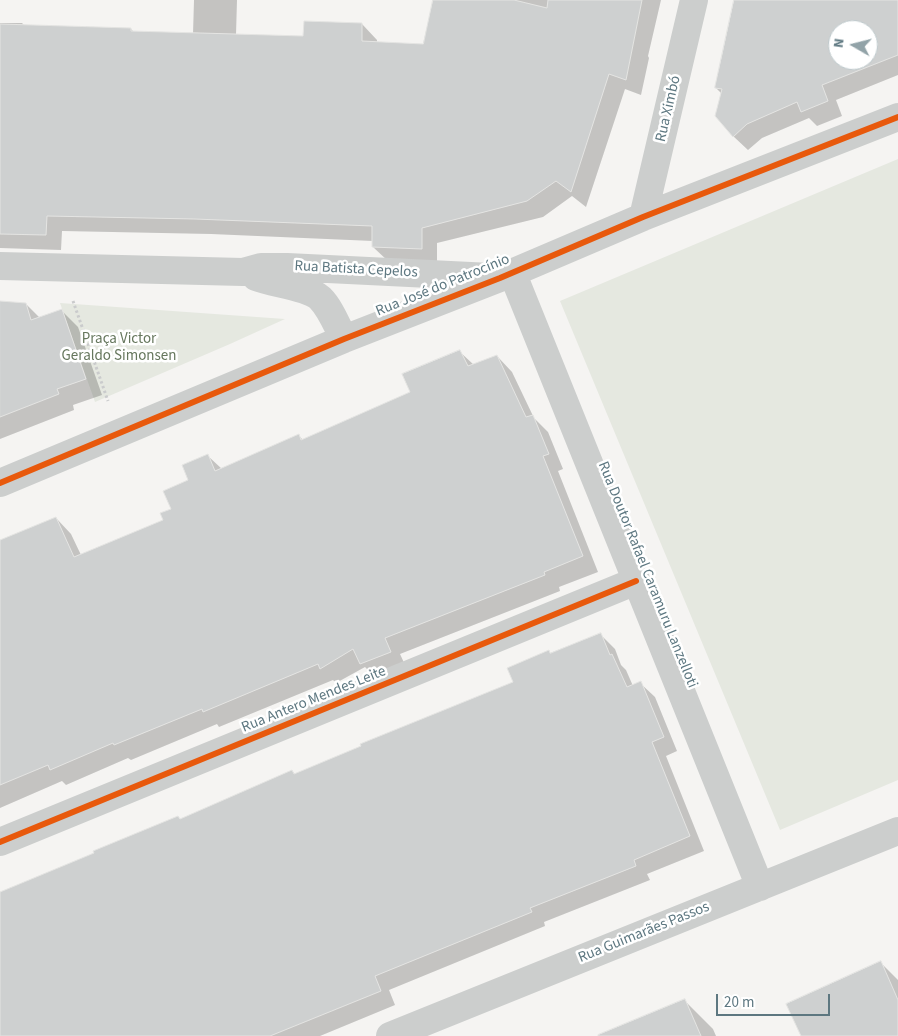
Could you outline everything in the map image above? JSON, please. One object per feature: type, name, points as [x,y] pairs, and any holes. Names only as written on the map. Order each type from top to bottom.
[{"type":"street","name":"Rua Ximbó","points":[[643,217],[694,0]]},
{"type":"street","name":"Rua José do Patrocínio","points":[[0,483],[344,339],[506,275],[643,217],[898,117]]},
{"type":"street","name":"Rua Batista Cepelos","points":[[0,266],[243,272],[261,267],[287,267],[506,275]]},
{"type":"street","name":"Rua Batista Cepelos","points":[[243,272],[262,280],[294,286],[319,298],[332,316],[344,339]]},
{"type":"street","name":"Rua Doutor Rafael Caramuru Lanzelloti","points":[[506,275],[636,581],[760,887]]},
{"type":"street","name":"Rua Antero Mendes Leite","points":[[0,842],[636,581]]},
{"type":"street","name":"Rua Guimarães Passos","points":[[390,1036],[898,830]]},
{"type":"path","points":[[70,295],[110,406]]},
{"type":"green space","points":[[898,159],[898,780],[780,830],[560,301]]},
{"type":"green space","name":"Praça Victor Geraldo Simonsen","points":[[60,303],[285,319],[95,402]]},
{"type":"building","points":[[433,0],[514,0],[547,8],[548,0],[642,0],[626,80],[609,74],[571,192],[556,181],[527,201],[422,228],[422,249],[372,247],[372,226],[195,219],[47,216],[46,235],[0,234],[0,24],[131,28],[131,31],[303,36],[304,21],[362,23],[362,41],[423,44]]},
{"type":"building","points":[[734,0],[898,0],[898,55],[878,63],[878,20],[828,20],[828,70],[860,70],[822,85],[828,101],[801,112],[797,102],[747,124],[733,137],[715,116],[722,89],[715,88]]},
{"type":"building","points":[[0,301],[26,303],[31,320],[62,309],[86,379],[57,389],[59,394],[0,417]]},
{"type":"building","points":[[460,350],[468,366],[497,355],[526,417],[533,415],[549,454],[543,456],[583,556],[544,572],[545,575],[385,638],[391,652],[360,664],[353,649],[320,669],[318,664],[203,712],[202,709],[114,745],[113,743],[50,770],[48,765],[0,785],[0,540],[56,517],[74,557],[163,520],[160,513],[171,509],[163,491],[188,480],[182,465],[208,454],[215,471],[299,434],[301,440],[410,392],[402,374]]},
{"type":"building","points":[[601,633],[627,687],[641,681],[664,737],[652,742],[690,836],[634,860],[636,866],[530,908],[532,912],[375,976],[381,991],[270,1036],[0,1036],[0,892],[178,816],[180,819],[292,770],[294,774],[361,746],[360,744],[513,682],[507,668],[549,650],[550,653]]},
{"type":"building","points":[[881,961],[898,1000],[898,1036],[801,1036],[786,1004]]},
{"type":"building","points":[[685,999],[701,1036],[598,1036],[598,1035]]},
{"type":"cycle path","points":[[0,483],[344,339],[500,278],[643,217],[898,117]]},
{"type":"cycle path","points":[[0,842],[636,581]]}]
